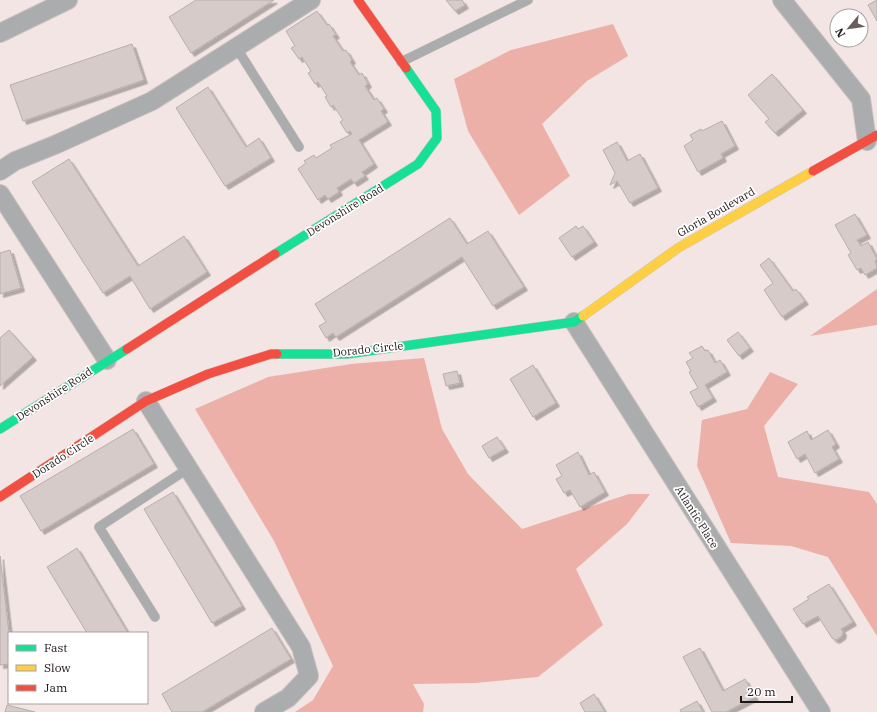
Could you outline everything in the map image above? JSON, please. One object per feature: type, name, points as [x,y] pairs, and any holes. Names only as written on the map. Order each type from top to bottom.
[{"type":"street","points":[[0,33],[68,0]]},
{"type":"street","points":[[0,171],[15,161],[57,144],[152,101],[311,0]]},
{"type":"street","name":"Devonshire Road","points":[[0,429],[418,164],[437,138],[436,111],[359,0]]},
{"type":"street","points":[[782,0],[861,99],[872,138]]},
{"type":"street","name":"Gloria Boulevard","points":[[574,322],[690,241],[872,138]]},
{"type":"street","points":[[0,194],[107,360]]},
{"type":"street","name":"Dorado Circle","points":[[0,497],[146,401],[208,374],[271,354],[347,354],[574,322]]},
{"type":"street","name":"Atlantic Place","points":[[574,322],[821,712]]},
{"type":"street","points":[[146,401],[301,646],[309,676],[288,698],[264,712]]},
{"type":"lane","points":[[401,62],[528,0]]},
{"type":"lane","points":[[236,47],[299,147]]},
{"type":"lane","points":[[155,617],[99,527],[189,468]]},
{"type":"shaded area","points":[[613,24],[628,56],[587,81],[542,124],[570,176],[519,215],[468,131],[454,79],[511,50]]},
{"type":"shaded area","points":[[877,289],[877,325],[810,336]]},
{"type":"shaded area","points":[[424,358],[442,429],[468,474],[522,529],[629,494],[650,494],[627,524],[576,569],[603,625],[538,677],[475,683],[413,684],[424,704],[423,712],[295,712],[313,700],[333,666],[274,541],[195,409],[268,377],[351,364]]},
{"type":"shaded area","points":[[770,372],[798,384],[764,426],[778,477],[869,492],[877,504],[877,636],[828,557],[791,546],[731,543],[697,466],[702,420],[747,409]]},
{"type":"building","points":[[196,0],[274,0],[191,53],[169,17]]},
{"type":"building","points":[[446,0],[462,0],[465,5],[455,11]]},
{"type":"building","points":[[877,0],[877,21],[868,5]]},
{"type":"building","points":[[317,11],[327,25],[329,24],[336,35],[333,36],[343,51],[346,50],[352,60],[350,62],[359,75],[362,73],[368,84],[365,86],[374,100],[377,98],[384,109],[381,111],[388,122],[359,140],[374,164],[362,172],[365,176],[354,183],[351,179],[337,188],[339,192],[328,199],[325,195],[318,200],[298,169],[306,163],[304,161],[314,155],[316,158],[332,148],[330,145],[352,134],[350,131],[347,133],[340,122],[343,120],[333,105],[331,107],[325,97],[327,96],[318,82],[315,84],[308,73],[311,71],[302,57],[299,59],[291,48],[295,46],[286,31]]},
{"type":"building","points":[[132,44],[144,80],[23,121],[10,85]]},
{"type":"building","points":[[772,74],[803,110],[775,133],[765,122],[769,119],[748,95]]},
{"type":"building","points":[[208,87],[246,147],[259,138],[271,158],[225,186],[176,108]]},
{"type":"building","points":[[722,121],[735,146],[721,154],[723,158],[698,172],[684,146],[693,140],[690,135]]},
{"type":"building","points":[[617,142],[627,161],[640,154],[658,188],[630,203],[617,181],[610,185],[615,173],[603,150]]},
{"type":"building","points":[[69,159],[138,266],[184,236],[207,272],[150,309],[130,276],[103,293],[32,182]]},
{"type":"building","points":[[855,214],[867,235],[857,240],[861,246],[868,242],[877,259],[875,261],[877,268],[865,275],[861,268],[857,270],[848,255],[851,253],[835,225]]},
{"type":"building","points":[[450,218],[467,244],[488,231],[524,287],[493,306],[462,257],[336,337],[333,333],[326,338],[319,326],[326,322],[315,304]]},
{"type":"building","points":[[576,226],[578,229],[583,226],[594,242],[572,257],[559,238]]},
{"type":"building","points":[[10,250],[21,288],[0,294],[0,253]]},
{"type":"building","points":[[769,258],[793,291],[796,289],[805,301],[782,317],[764,290],[773,283],[760,265]]},
{"type":"building","points":[[9,330],[33,357],[0,386],[0,338]]},
{"type":"building","points":[[738,332],[750,348],[739,356],[727,340]]},
{"type":"building","points":[[702,346],[705,351],[708,350],[715,363],[720,360],[727,372],[705,385],[713,398],[698,407],[690,392],[698,388],[689,372],[691,371],[686,362],[693,358],[689,353]]},
{"type":"building","points":[[533,365],[556,403],[533,417],[510,379]]},
{"type":"building","points":[[457,371],[460,383],[446,386],[443,374]]},
{"type":"building","points":[[133,429],[154,464],[41,531],[20,496]]},
{"type":"building","points":[[828,430],[836,444],[832,447],[839,459],[815,473],[805,454],[797,459],[788,442],[807,431],[811,440]]},
{"type":"building","points":[[497,437],[505,449],[489,458],[482,446]]},
{"type":"building","points":[[578,452],[589,475],[594,472],[605,492],[580,507],[570,490],[564,493],[556,479],[562,476],[556,465]]},
{"type":"building","points":[[173,492],[242,606],[212,623],[144,509]]},
{"type":"building","points":[[77,548],[127,632],[86,632],[47,567]]},
{"type":"building","points":[[0,556],[9,632],[8,664],[0,665]]},
{"type":"building","points":[[829,584],[853,622],[841,629],[843,632],[842,636],[836,640],[832,638],[818,616],[803,624],[793,609],[809,599],[807,597]]},
{"type":"building","points":[[272,628],[291,659],[202,712],[172,712],[162,694]]},
{"type":"building","points":[[700,648],[723,691],[745,679],[755,697],[726,712],[712,712],[683,657]]},
{"type":"building","points":[[594,694],[605,712],[585,712],[580,703]]},
{"type":"building","points":[[697,701],[703,712],[681,712],[680,710]]},
{"type":"building","points":[[7,705],[35,712],[5,712]]},
{"type":"traffic: fast","points":[[275,254],[418,164],[437,138],[436,111],[406,68]]},
{"type":"traffic: fast","points":[[277,354],[347,354],[574,322],[583,316]]},
{"type":"traffic: fast","points":[[0,429],[127,349]]},
{"type":"traffic: slow","points":[[583,316],[678,248],[813,171]]},
{"type":"traffic: jam","points":[[358,0],[406,68]]},
{"type":"traffic: jam","points":[[813,171],[877,135]]},
{"type":"traffic: jam","points":[[127,349],[275,254]]},
{"type":"traffic: jam","points":[[0,497],[146,401],[208,374],[271,354],[277,354]]}]
